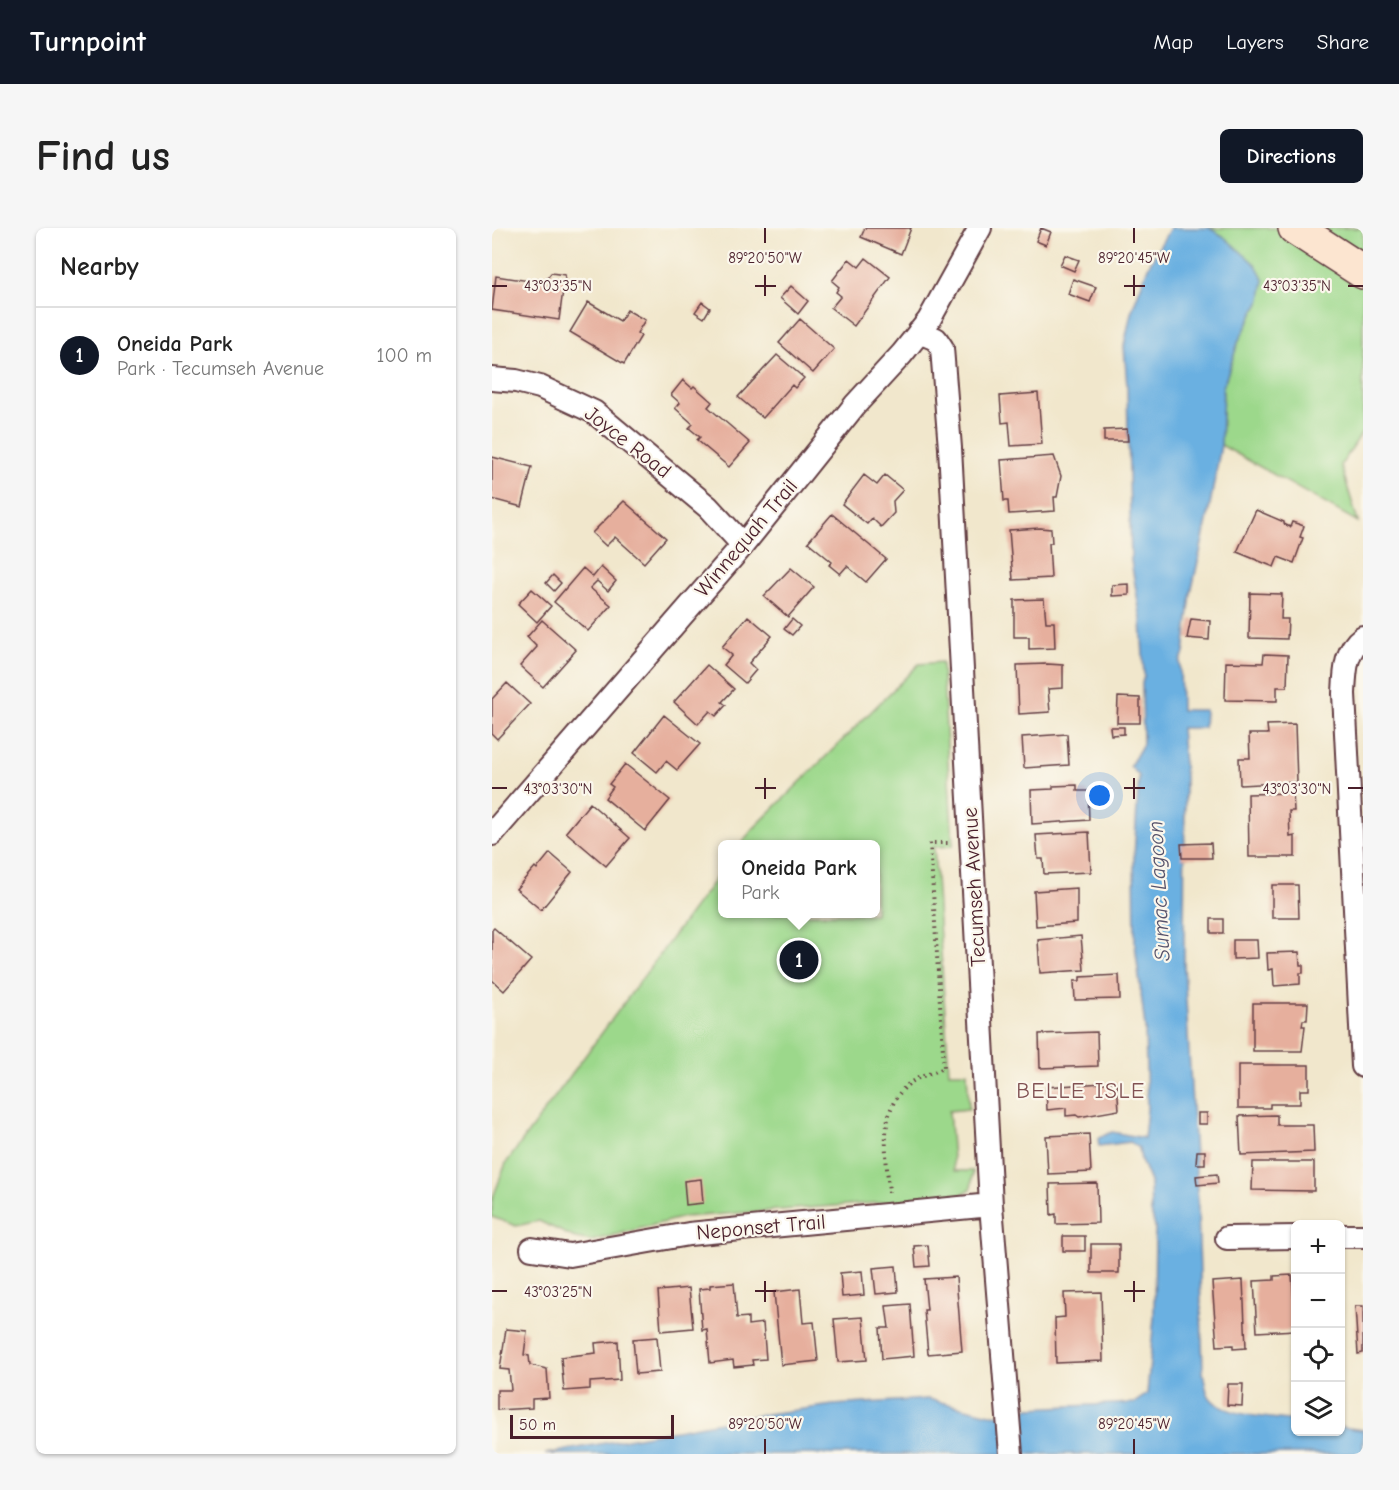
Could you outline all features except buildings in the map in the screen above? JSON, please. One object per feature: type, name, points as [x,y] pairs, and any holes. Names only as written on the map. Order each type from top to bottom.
[{"type":"street","name":"Winnequah Trail","points":[[492,834],[743,544],[855,405],[902,354],[929,320],[980,228]]},
{"type":"street","points":[[1295,228],[1363,272]]},
{"type":"street","name":"Tecumseh Avenue","points":[[919,332],[936,339],[942,348],[950,448],[991,1205],[1011,1454]]},
{"type":"street","name":"Joyce Road","points":[[492,379],[516,381],[540,387],[594,412],[708,507],[743,544]]},
{"type":"street","points":[[1363,637],[1353,644],[1345,669],[1344,694],[1363,1066]]},
{"type":"street","name":"Neponset Trail","points":[[532,1249],[570,1255],[689,1234],[991,1205]]},
{"type":"street","points":[[1345,1236],[1363,1236]]},
{"type":"street","points":[[1227,1238],[1291,1237]]},
{"type":"path","points":[[890,1215],[885,1129],[893,1100],[910,1083],[944,1068],[930,843],[951,843]]},
{"type":"green space","points":[[1209,228],[1363,228],[1363,431],[1341,465],[1358,522],[1221,445],[1223,387],[1239,340],[1261,299],[1223,236]]},
{"type":"green space","points":[[942,662],[953,846],[934,847],[949,1072],[967,1072],[969,1109],[949,1111],[954,1171],[973,1171],[971,1189],[957,1197],[684,1217],[592,1241],[575,1238],[539,1221],[516,1226],[492,1217],[492,1200],[506,1163],[718,875],[718,918],[880,918],[880,840],[744,840],[919,664]]},
{"type":"water","name":"Sumac Lagoon","points":[[1170,228],[1209,228],[1223,236],[1256,265],[1264,280],[1261,299],[1239,340],[1223,387],[1221,445],[1191,593],[1184,653],[1180,662],[1181,710],[1205,710],[1204,728],[1181,728],[1185,777],[1184,965],[1198,1209],[1204,1380],[1208,1394],[1214,1402],[1234,1412],[1291,1420],[1291,1436],[1345,1436],[1345,1428],[1363,1430],[1363,1454],[545,1454],[753,1416],[833,1405],[928,1399],[990,1414],[1020,1416],[1029,1408],[1134,1403],[1147,1394],[1154,1317],[1155,1227],[1151,1212],[1150,1182],[1139,1148],[1130,1142],[1099,1146],[1098,1138],[1112,1132],[1144,1138],[1147,1109],[1145,1027],[1135,944],[1134,857],[1139,776],[1130,766],[1143,744],[1142,683],[1144,676],[1141,619],[1131,561],[1124,346],[1131,313],[1148,267]]},
{"type":"place","name":"Oneida Park","points":[[799,960]]},
{"type":"district","name":"BELLE ISLE","points":[[1081,1091]]}]
